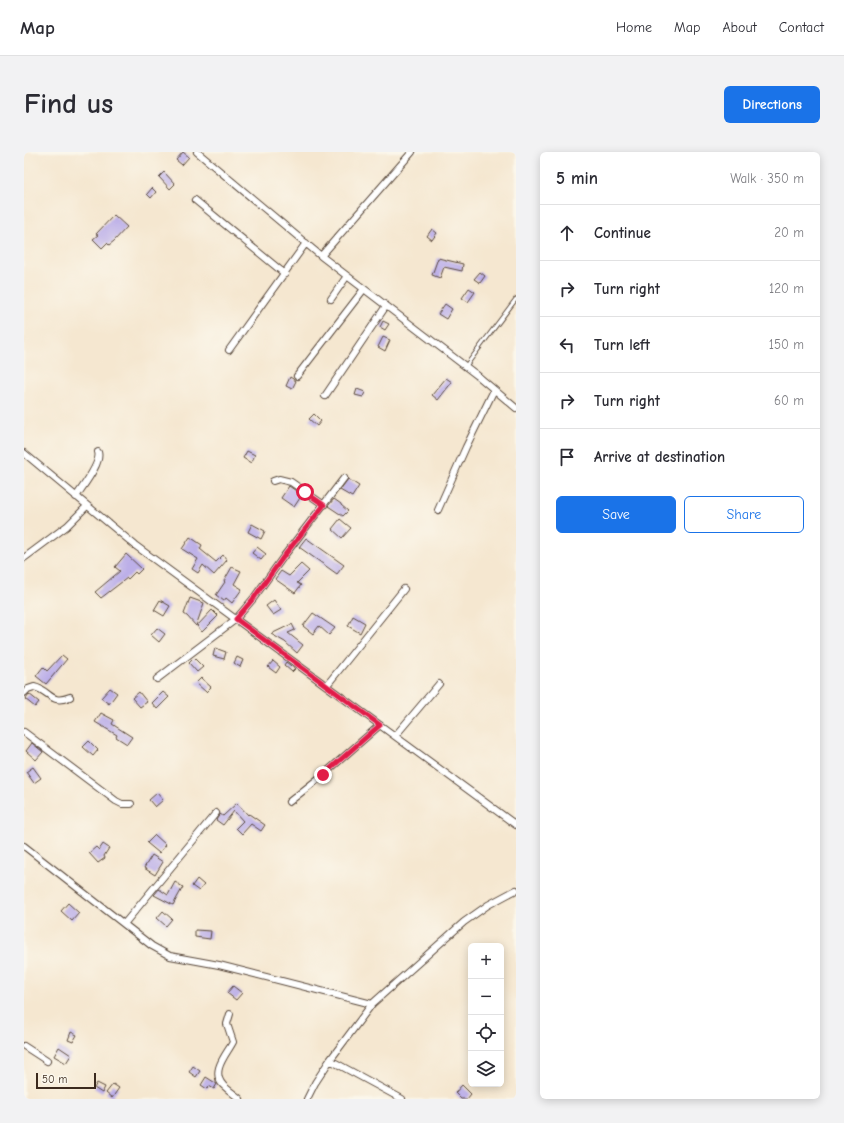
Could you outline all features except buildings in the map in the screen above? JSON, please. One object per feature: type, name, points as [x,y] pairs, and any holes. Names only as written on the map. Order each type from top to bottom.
[{"type":"street","points":[[197,152],[321,256],[516,408]]},
{"type":"street","points":[[321,256],[412,152]]},
{"type":"street","points":[[195,200],[285,274]]},
{"type":"street","points":[[229,350],[306,243]]},
{"type":"street","points":[[331,299],[347,276]]},
{"type":"street","points":[[297,376],[364,289]]},
{"type":"street","points":[[325,396],[386,306]]},
{"type":"street","points":[[438,510],[466,447],[494,390]]},
{"type":"street","points":[[76,497],[100,456],[98,452]]},
{"type":"street","points":[[24,453],[136,546],[516,825]]},
{"type":"street","points":[[157,679],[236,619],[253,599],[344,478]]},
{"type":"street","points":[[273,481],[279,479],[292,482],[324,505]]},
{"type":"street","points":[[24,558],[66,526],[87,506]]},
{"type":"street","points":[[326,685],[404,589]]},
{"type":"street","points":[[395,736],[439,684]]},
{"type":"street","points":[[24,693],[28,689],[37,687],[57,700],[63,700],[70,697]]},
{"type":"street","points":[[289,802],[323,775],[380,725]]},
{"type":"street","points":[[24,732],[116,801],[122,804],[131,804]]},
{"type":"street","points":[[124,924],[216,813]]},
{"type":"street","points":[[24,846],[152,946],[170,956],[227,967],[372,1004]]},
{"type":"street","points":[[307,1099],[315,1083],[330,1060],[372,1004],[464,922],[488,905],[516,890]]},
{"type":"street","points":[[230,1014],[228,1024],[233,1042],[220,1064],[218,1077],[222,1084],[240,1099]]},
{"type":"street","points":[[24,1046],[47,1061]]},
{"type":"street","points":[[330,1060],[402,1099]]},
{"type":"lane","points":[[465,367],[516,299]]},
{"type":"route","points":[[305,492],[324,505],[253,599],[236,619],[380,725],[323,775]]}]
